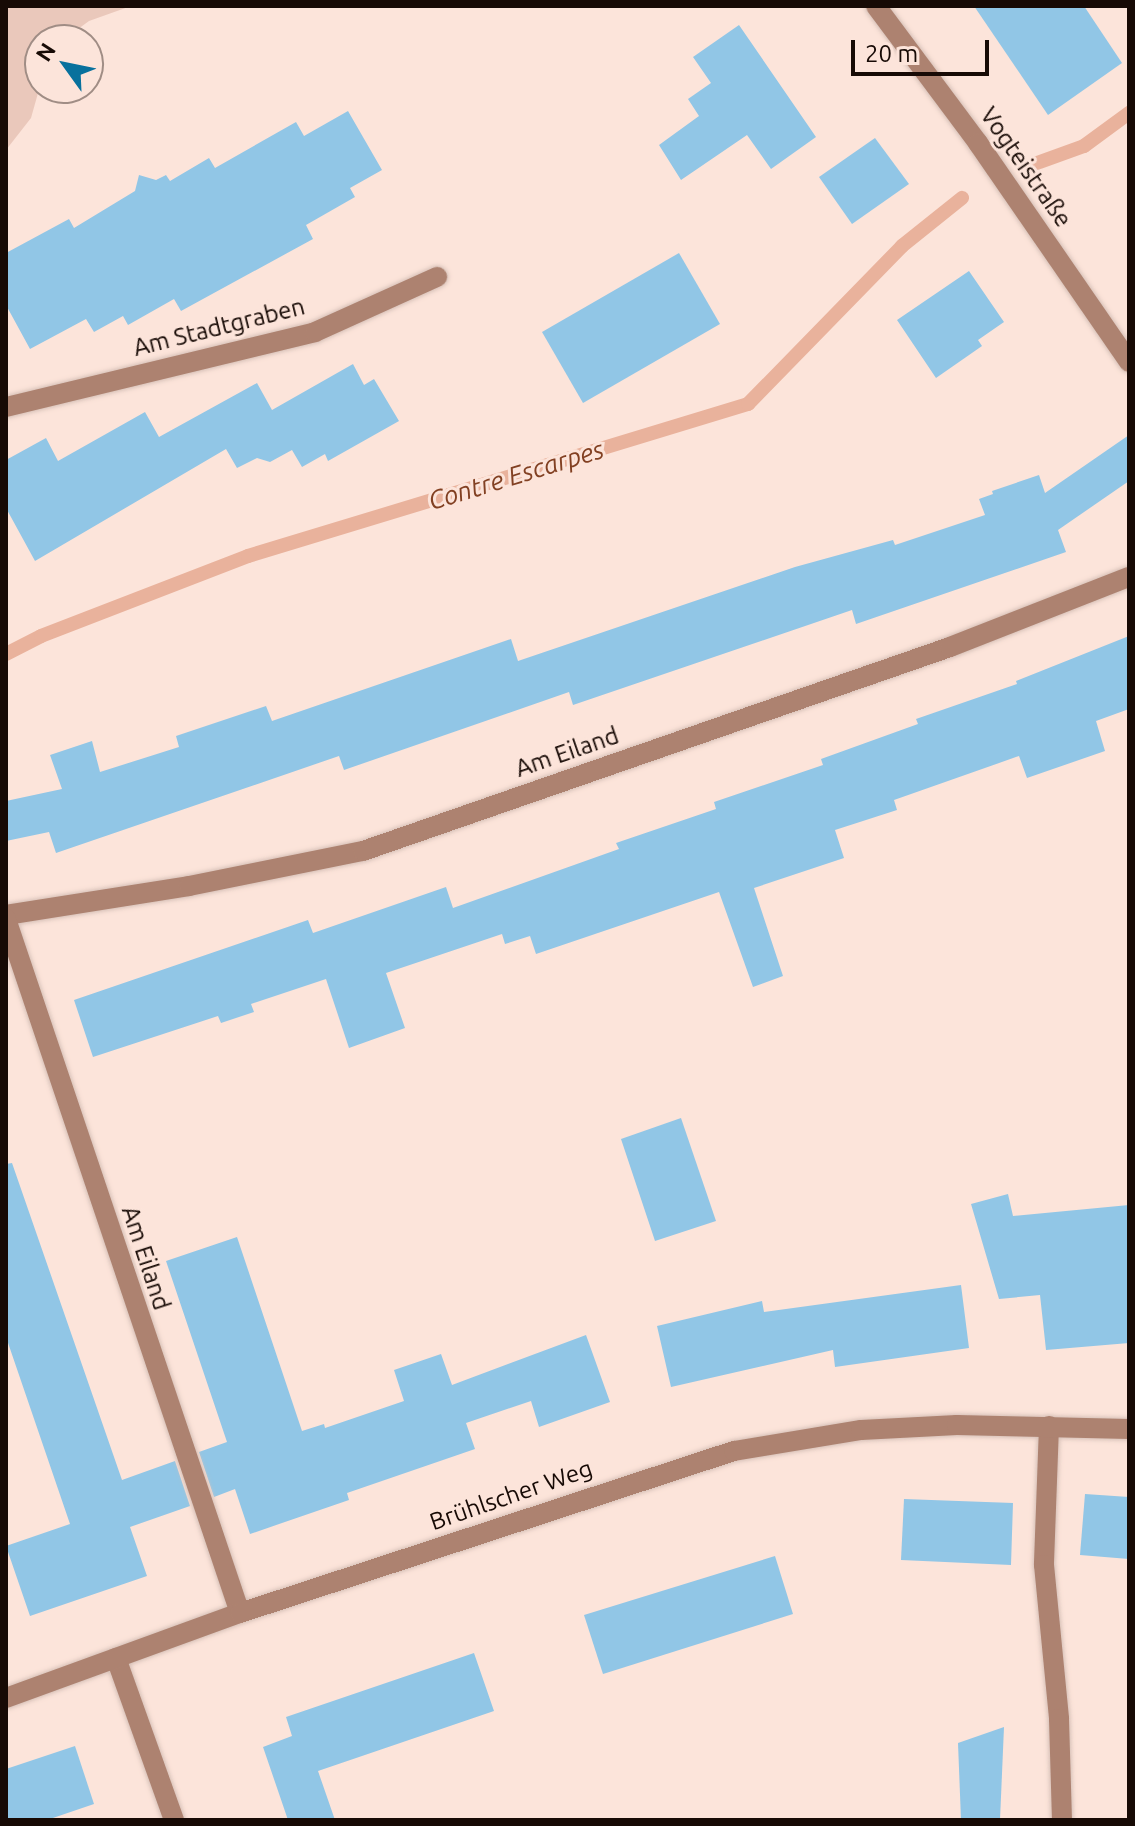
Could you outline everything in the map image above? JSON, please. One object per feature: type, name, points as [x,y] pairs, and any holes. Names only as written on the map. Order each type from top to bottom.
[{"type":"street","name":"Vogteistraße","points":[[876,6],[978,143],[1129,362]]},
{"type":"street","name":"Am Stadtgraben","points":[[6,407],[315,332],[437,277]]},
{"type":"street","name":"Am Eiland","points":[[240,1613],[6,917],[189,886],[363,851],[950,647],[1129,577]]},
{"type":"street","name":"Brühlscher Weg","points":[[6,1698],[240,1613],[734,1451],[861,1430],[957,1425],[1129,1429]]},
{"type":"street","points":[[1049,1426],[1044,1565],[1059,1719],[1062,1820]]},
{"type":"street","points":[[116,1658],[174,1820]]},
{"type":"shaded area","points":[[6,6],[131,6],[85,24],[24,24],[24,104],[35,104],[31,118],[6,150]]},
{"type":"building","points":[[974,6],[1084,6],[1122,63],[1048,115]]},
{"type":"building","points":[[739,25],[816,137],[771,169],[747,135],[681,180],[659,145],[699,116],[688,99],[711,83],[693,57]]},
{"type":"building","points":[[348,111],[382,170],[350,188],[355,197],[306,225],[313,239],[181,311],[174,299],[128,325],[123,316],[94,332],[86,319],[30,349],[6,305],[6,253],[69,219],[74,228],[135,191],[139,175],[156,180],[166,175],[170,181],[209,158],[215,168],[296,122],[304,136]]},
{"type":"building","points":[[875,138],[909,184],[852,224],[819,177]]},
{"type":"building","points":[[679,253],[720,324],[583,403],[542,332]]},
{"type":"building","points":[[969,271],[1004,322],[978,340],[982,346],[936,378],[897,320]]},
{"type":"building","points":[[353,364],[364,385],[374,379],[399,421],[328,461],[325,454],[302,467],[292,450],[270,462],[257,458],[237,468],[226,449],[35,561],[6,508],[6,460],[46,438],[58,461],[145,412],[159,437],[257,383],[272,410]]},
{"type":"building","points":[[1129,435],[1129,481],[1058,530],[1066,552],[856,624],[852,610],[573,705],[569,692],[344,770],[339,756],[56,853],[49,832],[6,841],[6,801],[62,789],[50,755],[92,741],[100,772],[179,747],[176,736],[266,706],[272,721],[511,639],[518,661],[795,567],[893,540],[895,545],[985,515],[979,499],[993,494],[992,491],[1039,475],[1045,493]]},
{"type":"building","points":[[1129,636],[1129,709],[1096,721],[1105,751],[1027,778],[1019,756],[894,800],[897,810],[835,830],[844,858],[754,888],[783,976],[753,987],[719,892],[536,954],[530,936],[505,944],[502,934],[386,973],[405,1028],[349,1048],[326,979],[251,1004],[254,1012],[221,1023],[218,1016],[93,1057],[74,1000],[308,920],[313,933],[446,887],[453,908],[619,849],[616,843],[716,809],[714,802],[823,765],[821,759],[918,724],[916,719],[1017,684],[1016,681]]},
{"type":"building","points":[[681,1118],[716,1221],[655,1241],[621,1139]]},
{"type":"building","points":[[12,1163],[122,1480],[175,1461],[190,1506],[130,1527],[147,1576],[30,1616],[6,1546],[70,1524],[6,1337],[6,1164]]},
{"type":"building","points":[[1008,1194],[1013,1216],[1129,1205],[1129,1343],[1046,1350],[1040,1295],[999,1299],[971,1204]]},
{"type":"building","points":[[237,1237],[302,1431],[324,1424],[325,1428],[404,1401],[394,1370],[441,1354],[452,1385],[586,1335],[610,1402],[539,1427],[531,1401],[466,1423],[475,1449],[347,1493],[349,1500],[250,1534],[235,1489],[214,1497],[199,1452],[227,1442],[166,1261]]},
{"type":"building","points":[[961,1285],[969,1348],[835,1367],[833,1350],[671,1387],[657,1326],[762,1301],[764,1312]]},
{"type":"building","points":[[1085,1494],[1129,1497],[1129,1559],[1080,1555]]},
{"type":"building","points":[[904,1499],[1013,1503],[1011,1565],[901,1560]]},
{"type":"building","points":[[775,1556],[793,1614],[603,1674],[584,1615]]},
{"type":"building","points":[[474,1653],[494,1711],[318,1771],[335,1820],[288,1820],[263,1747],[292,1736],[286,1717]]},
{"type":"building","points":[[1004,1727],[1000,1820],[961,1820],[958,1743]]},
{"type":"building","points":[[75,1746],[94,1804],[47,1820],[6,1820],[6,1769]]},
{"type":"waterway","name":"Contre Escarpes","points":[[1037,163],[1084,146],[1129,113]]},
{"type":"waterway","name":"Contre Escarpes","points":[[6,654],[41,636],[248,556],[748,404],[902,246],[962,198]]}]
